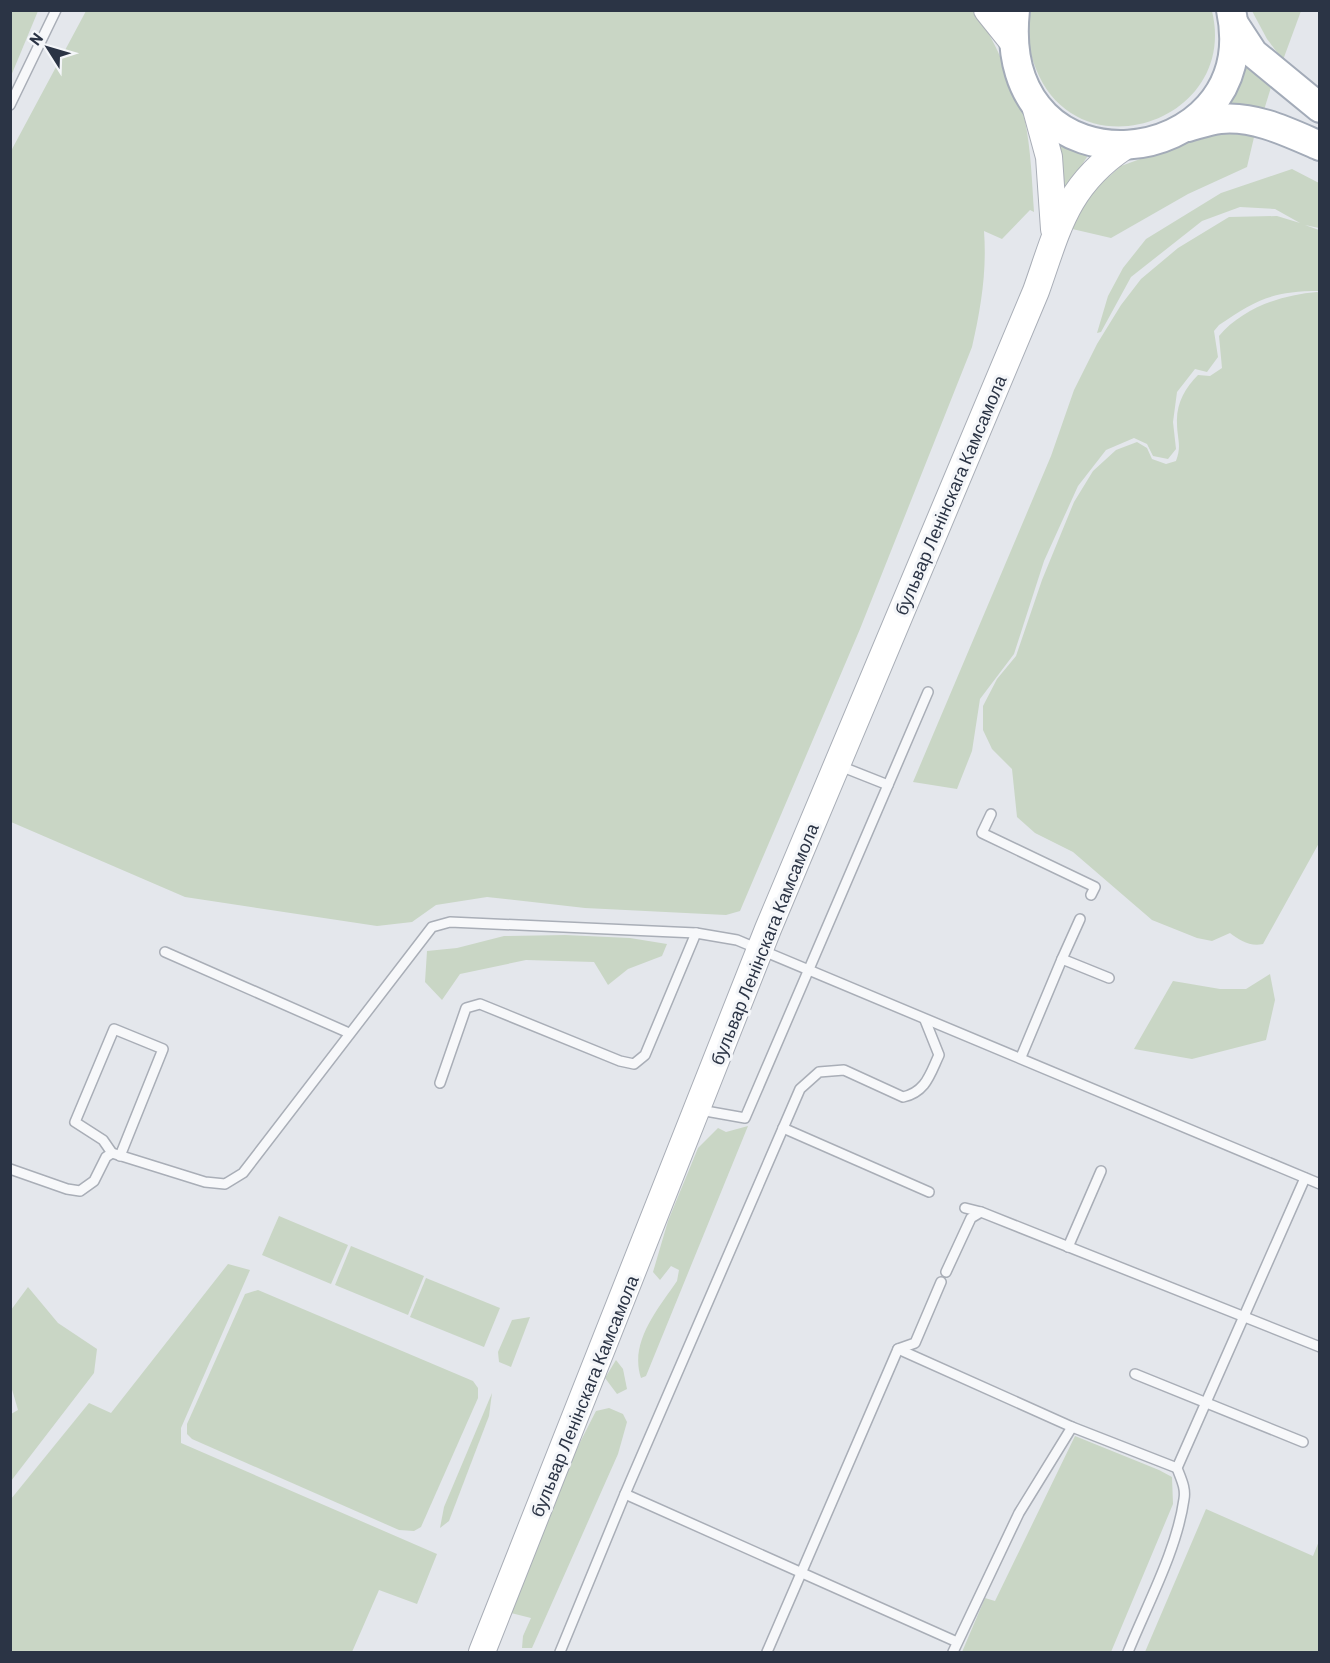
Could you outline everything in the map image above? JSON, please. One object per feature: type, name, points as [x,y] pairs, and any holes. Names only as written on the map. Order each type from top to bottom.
[{"type":"main road","points":[[1015,10],[1011,40],[1014,62],[1022,83],[1034,102],[1059,126],[1090,142],[1124,147],[1157,141],[1186,127],[1220,118],[1242,120],[1284,131],[1320,146]]},
{"type":"main road","points":[[1232,17],[1253,53],[1284,81],[1320,108]]},
{"type":"main road","points":[[1186,127],[1208,107],[1224,82],[1233,54],[1232,17]]},
{"type":"street","points":[[987,10],[1011,40]]},
{"type":"street","name":"бульвар Ленінскага Камсамола","points":[[1034,102],[1049,157],[1054,240]]},
{"type":"street","name":"бульвар Ленінскага Камсамола","points":[[482,1653],[760,950],[1032,302],[1068,204],[1082,182],[1103,161],[1124,147]]},
{"type":"lane","points":[[10,105],[56,10]]},
{"type":"lane","points":[[697,1109],[745,1118],[928,692]]},
{"type":"lane","points":[[836,765],[888,785]]},
{"type":"lane","points":[[992,814],[982,833],[1095,887],[1091,895]]},
{"type":"lane","points":[[1021,1057],[1080,919]]},
{"type":"lane","points":[[10,1169],[67,1189],[80,1191],[94,1181],[106,1157],[116,1155],[205,1182],[225,1184],[243,1173],[432,927],[450,922],[696,933],[737,940],[1320,1184]]},
{"type":"lane","points":[[440,1083],[466,1008],[480,1004],[620,1061],[634,1064],[645,1055],[696,933]]},
{"type":"lane","points":[[165,952],[349,1033]]},
{"type":"lane","points":[[1062,959],[1109,978]]},
{"type":"lane","points":[[560,1653],[625,1494],[800,1089],[819,1072],[844,1070],[903,1097],[914,1095],[925,1087],[939,1055],[925,1020]]},
{"type":"lane","points":[[114,1029],[163,1049],[116,1155],[103,1140],[75,1122],[114,1029]]},
{"type":"lane","points":[[783,1128],[929,1192]]},
{"type":"lane","points":[[1068,1247],[1101,1171]]},
{"type":"lane","points":[[1128,1653],[1167,1557],[1184,1499],[1184,1486],[1177,1468],[1208,1403],[1242,1317],[1305,1178]]},
{"type":"lane","points":[[965,1208],[981,1212],[1320,1347]]},
{"type":"lane","points":[[946,1272],[971,1218],[981,1212]]},
{"type":"lane","points":[[766,1653],[898,1349],[915,1343],[942,1282]]},
{"type":"lane","points":[[898,1349],[1072,1427],[1177,1468]]},
{"type":"lane","points":[[1135,1374],[1303,1442]]},
{"type":"lane","points":[[953,1653],[1019,1513],[1072,1427]]},
{"type":"lane","points":[[625,1494],[957,1642]]},
{"type":"green space","points":[[971,10],[978,17],[994,44],[1022,110],[1029,143],[1034,212],[1030,210],[1002,239],[984,231],[985,261],[972,347],[860,629],[740,911],[726,915],[585,908],[487,897],[436,905],[412,922],[377,926],[185,897],[11,822],[11,151],[86,11]]},
{"type":"green space","points":[[10,11],[38,11],[11,76]]},
{"type":"green space","points":[[1031,11],[1212,11],[1214,50],[1202,82],[1179,106],[1150,121],[1117,126],[1085,120],[1057,101],[1036,69],[1029,40]]},
{"type":"green space","points":[[1252,11],[1301,11],[1283,60],[1267,39]]},
{"type":"green space","points":[[1246,62],[1272,84],[1264,110],[1249,105],[1227,105],[1239,86]]},
{"type":"green space","points":[[1233,129],[1255,133],[1247,167],[1188,194],[1111,238],[1068,228],[1093,191],[1121,166],[1209,134]]},
{"type":"green space","points":[[1051,137],[1068,148],[1086,153],[1087,157],[1063,194]]},
{"type":"green space","points":[[1292,169],[1319,183],[1319,228],[1305,225],[1319,230],[1319,291],[1277,295],[1255,303],[1219,325],[1214,331],[1218,357],[1207,372],[1195,369],[1177,392],[1173,422],[1176,449],[1168,459],[1153,456],[1147,444],[1134,438],[1106,450],[1078,486],[1044,561],[1014,654],[980,699],[972,751],[957,789],[913,782],[1051,456],[1074,390],[1097,344],[1121,305],[1141,279],[1178,248],[1229,217],[1277,216],[1300,223],[1275,209],[1240,207],[1202,221],[1131,277],[1101,332],[1097,333],[1108,296],[1123,268],[1146,239],[1221,193]]},
{"type":"green space","points":[[1320,293],[1319,843],[1263,944],[1249,944],[1230,933],[1212,941],[1197,938],[1152,920],[1073,852],[1035,833],[1017,817],[1012,769],[992,749],[983,730],[983,706],[997,679],[1016,656],[1042,580],[1074,502],[1093,471],[1116,450],[1137,442],[1147,448],[1152,459],[1166,464],[1176,461],[1179,451],[1177,416],[1180,403],[1185,391],[1198,375],[1210,376],[1222,368],[1219,336],[1239,318],[1264,305],[1290,296]]},
{"type":"green space","points":[[565,935],[630,938],[667,944],[662,956],[628,969],[608,985],[594,962],[526,960],[460,974],[442,1000],[425,982],[427,951],[457,948],[504,936]]},
{"type":"green space","points":[[1270,974],[1275,1000],[1266,1040],[1192,1059],[1134,1049],[1173,981],[1220,989],[1246,989]]},
{"type":"green space","points":[[748,1126],[646,1376],[641,1378],[638,1365],[642,1339],[647,1326],[677,1281],[679,1270],[671,1266],[660,1280],[653,1272],[668,1221],[698,1148],[718,1128],[726,1132]]},
{"type":"green space","points":[[279,1216],[348,1245],[331,1284],[262,1255]]},
{"type":"green space","points":[[351,1246],[424,1276],[408,1315],[335,1285]]},
{"type":"green space","points":[[228,1264],[250,1270],[181,1428],[181,1443],[437,1554],[417,1604],[379,1590],[352,1652],[11,1652],[11,1499],[89,1403],[111,1413]]},
{"type":"green space","points":[[426,1278],[500,1308],[484,1347],[410,1317]]},
{"type":"green space","points":[[28,1287],[58,1323],[97,1349],[94,1373],[11,1481],[11,1414],[18,1410],[11,1386],[11,1310]]},
{"type":"green space","points":[[258,1290],[473,1381],[478,1388],[478,1398],[421,1527],[414,1531],[399,1530],[192,1439],[187,1434],[187,1424],[245,1294]]},
{"type":"green space","points":[[530,1317],[511,1367],[499,1362],[498,1352],[512,1320]]},
{"type":"green space","points":[[616,1360],[623,1369],[627,1389],[617,1394],[605,1378]]},
{"type":"green space","points":[[492,1393],[489,1416],[449,1521],[440,1528],[444,1507]]},
{"type":"green space","points":[[609,1408],[623,1414],[627,1422],[618,1454],[532,1648],[522,1648],[523,1636],[531,1618],[511,1613],[528,1561],[560,1485],[596,1411]]},
{"type":"green space","points":[[1075,1436],[1172,1477],[1173,1504],[1111,1652],[962,1652],[985,1598],[995,1601]]},
{"type":"green space","points":[[1206,1509],[1313,1556],[1319,1541],[1319,1652],[1145,1652]]}]
